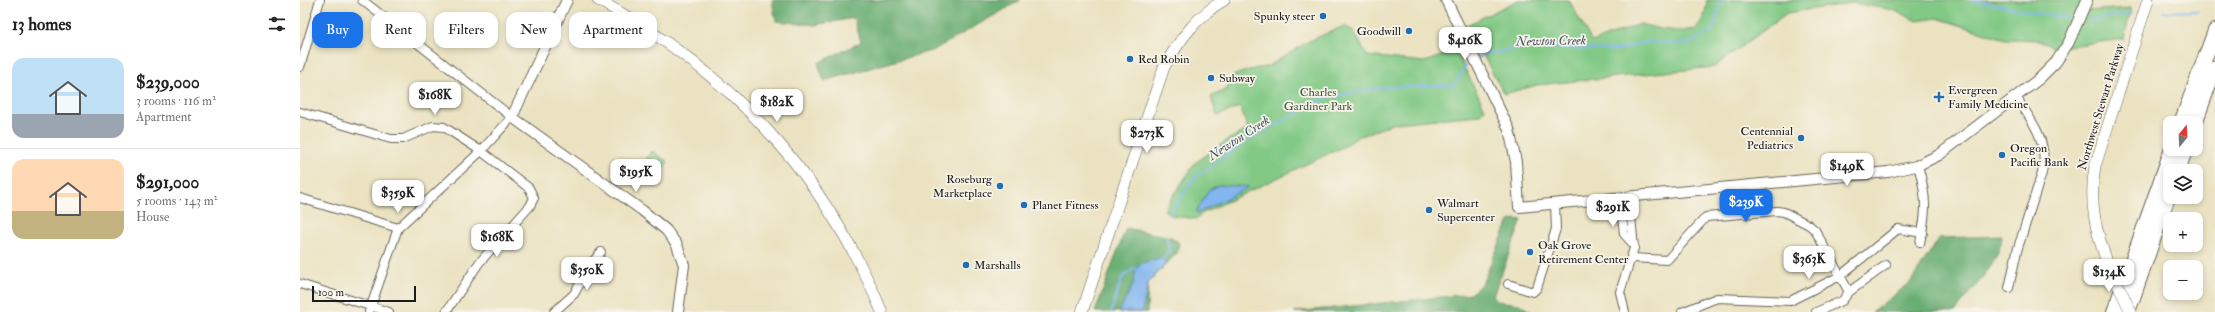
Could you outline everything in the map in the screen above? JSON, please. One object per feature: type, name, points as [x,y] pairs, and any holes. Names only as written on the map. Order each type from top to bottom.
[{"type":"highway","points":[[2184,116],[2215,31]]},
{"type":"highway","points":[[2198,116],[2215,68]]},
{"type":"highway","points":[[2114,312],[2170,156]]},
{"type":"highway","points":[[2130,312],[2166,204]]},
{"type":"main road","points":[[598,0],[658,35],[699,65],[738,100],[769,132],[792,159],[831,212],[863,268],[882,312]]},
{"type":"main road","points":[[1082,312],[1164,67],[1187,31],[1206,12],[1224,0]]},
{"type":"main road","name":"Northwest Stewart Parkway","points":[[2130,312],[2100,243],[2094,216],[2092,190],[2095,166],[2148,0]]},
{"type":"street","points":[[300,67],[320,0]]},
{"type":"street","points":[[362,0],[512,117],[643,211],[666,230],[677,245],[684,265],[678,312]]},
{"type":"street","points":[[370,309],[398,228],[481,151],[512,117],[567,0]]},
{"type":"street","points":[[1446,0],[1505,118],[1513,141],[1519,207],[1890,172],[1918,165],[1946,150],[2039,79],[2062,53],[2075,32],[2087,0]]},
{"type":"street","points":[[2009,288],[2017,251],[2042,173],[2044,160],[2041,136],[2016,97]]},
{"type":"street","points":[[300,112],[391,139],[402,139],[439,125],[481,151],[529,188],[534,198],[530,206],[519,221],[479,263],[446,312]]},
{"type":"street","points":[[1918,165],[1926,196],[1926,218],[1920,243]]},
{"type":"street","points":[[1625,197],[1624,234],[1634,245],[1632,258],[1620,292],[1625,312]]},
{"type":"street","points":[[300,198],[398,228]]},
{"type":"street","points":[[1508,284],[1533,292],[1537,288],[1556,229],[1555,204]]},
{"type":"street","points":[[1632,258],[1667,260],[1706,217],[1777,211],[1784,212],[1812,227],[1849,292]]},
{"type":"street","points":[[1683,312],[1717,298],[1790,301],[1840,276],[1898,229],[1922,233]]},
{"type":"street","points":[[554,312],[574,294],[590,265],[601,252]]},
{"type":"street","points":[[1816,312],[1842,300],[1849,292],[1886,265]]},
{"type":"street","points":[[300,284],[370,309],[389,312]]},
{"type":"green space","points":[[772,0],[1021,0],[934,50],[824,81],[818,63],[861,42],[854,18],[815,25],[776,21]]},
{"type":"green space","points":[[1518,0],[1569,0],[1592,42],[1640,24],[1660,29],[1680,31],[1697,29],[1705,14],[1707,0],[2087,0],[2083,11],[2131,8],[2124,39],[2053,48],[2039,40],[2005,39],[1937,18],[1917,21],[1893,10],[1853,3],[1787,13],[1714,67],[1537,85],[1504,94],[1467,25]]},
{"type":"green space","name":"Charles Gardiner Park","points":[[1344,26],[1354,31],[1367,56],[1424,62],[1456,51],[1485,109],[1479,115],[1395,123],[1358,137],[1343,147],[1203,213],[1197,219],[1173,216],[1164,210],[1195,163],[1226,141],[1248,129],[1240,107],[1217,116],[1211,97],[1227,89],[1232,76],[1249,70],[1269,66],[1309,41]]},
{"type":"green space","points":[[652,151],[668,162],[655,180],[639,169]]},
{"type":"green space","points":[[1516,219],[1522,220],[1493,296],[1497,301],[1519,304],[1531,312],[1294,312],[1471,294],[1483,282],[1509,221]]},
{"type":"green space","points":[[1126,228],[1171,237],[1179,243],[1177,253],[1148,283],[1147,312],[1095,312]]},
{"type":"green space","points":[[2002,236],[2000,246],[1991,266],[1955,312],[1872,312],[1910,283],[1939,238]]},
{"type":"water","points":[[1219,185],[1249,187],[1198,213],[1196,212],[1209,190]]},
{"type":"water","points":[[1159,258],[1167,262],[1148,283],[1142,312],[1119,312],[1133,285],[1135,273],[1139,264]]},
{"type":"waterway","name":"Newton Creek","points":[[1477,58],[1485,54],[1526,47],[1617,50],[1646,42],[1688,44],[1713,30],[1720,3],[1724,0]]},
{"type":"waterway","name":"Newton Creek","points":[[1973,0],[2068,18]]},
{"type":"waterway","name":"Newton Creek","points":[[2163,12],[2198,11]]},
{"type":"waterway","name":"Newton Creek","points":[[2089,21],[2131,13]]},
{"type":"waterway","name":"Newton Creek","points":[[1169,215],[1194,178],[1251,138],[1325,98],[1385,87],[1454,85],[1467,64],[1472,62]]},
{"type":"waterway","name":"Newton Creek","points":[[1162,261],[1169,250],[1166,235]]},
{"type":"waterway","name":"Newton Creek","points":[[1111,312],[1122,278],[1134,268],[1137,270]]},
{"type":"place","name":"Spunky steer","points":[[1323,16]]},
{"type":"place","name":"Goodwill","points":[[1409,31]]},
{"type":"place","name":"Red Robin","points":[[1130,59]]},
{"type":"place","name":"Subway","points":[[1211,78]]},
{"type":"place","name":"Evergreen Family Medicine","points":[[1939,97]]},
{"type":"place","name":"Centennial Pediatrics","points":[[1801,138]]},
{"type":"place","name":"Oregon Pacific Bank","points":[[2002,155]]},
{"type":"place","name":"Roseburg Marketplace","points":[[1000,186]]},
{"type":"place","name":"Planet Fitness","points":[[1024,205]]},
{"type":"place","name":"Walmart Supercenter","points":[[1429,210]]},
{"type":"place","name":"Oak Grove Retirement Center","points":[[1530,252]]},
{"type":"place","name":"Marshalls","points":[[966,265]]}]
